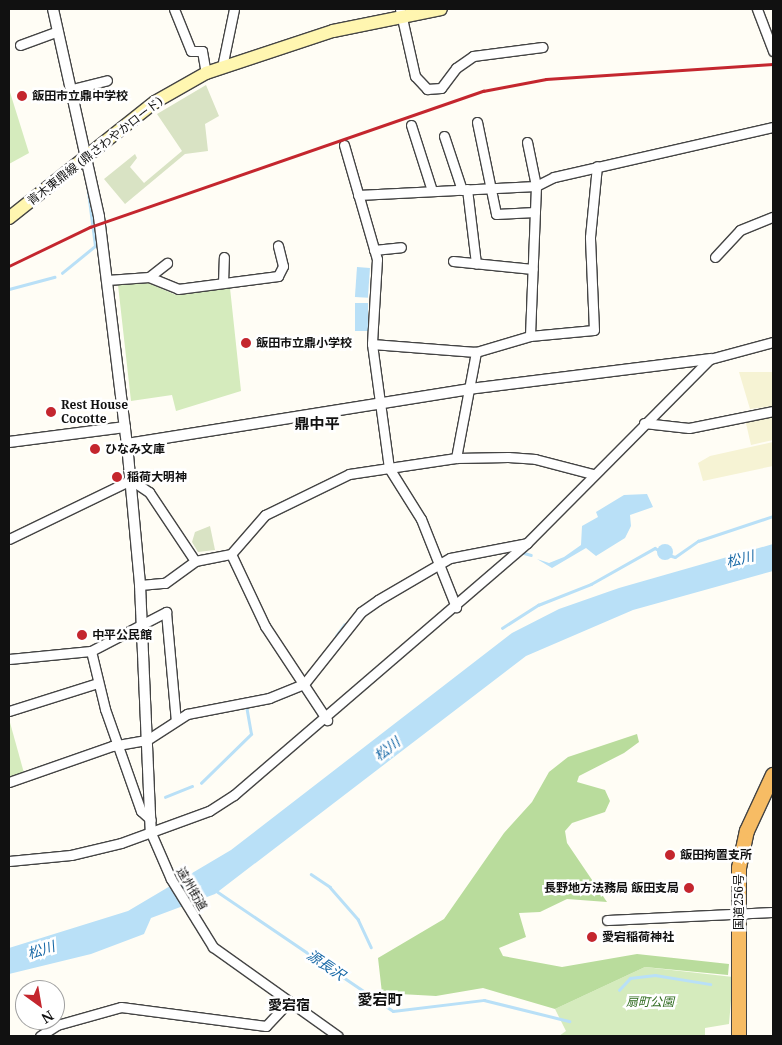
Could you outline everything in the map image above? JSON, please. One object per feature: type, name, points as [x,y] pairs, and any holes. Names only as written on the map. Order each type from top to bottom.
[{"type":"highway","name":"国道256号","points":[[739,1036],[739,868],[747,830],[773,775]]},
{"type":"main road","name":"青木東鼎線 (鼎さわやかロード)","points":[[9,218],[155,102],[206,73],[333,31],[401,13],[441,9]]},
{"type":"street","points":[[53,9],[87,157],[107,280],[125,427],[140,585],[151,833]]},
{"type":"street","points":[[174,9],[191,51],[202,51],[206,73]]},
{"type":"street","points":[[222,67],[234,9]]},
{"type":"street","points":[[757,9],[773,51]]},
{"type":"street","points":[[401,13],[415,76],[427,89],[441,88],[456,68],[473,56],[542,47]]},
{"type":"street","points":[[20,45],[58,31]]},
{"type":"street","points":[[72,89],[106,80]]},
{"type":"street","points":[[478,122],[496,214],[535,212]]},
{"type":"street","points":[[411,125],[432,191]]},
{"type":"street","points":[[358,195],[536,186],[597,166],[773,127]]},
{"type":"street","points":[[444,136],[464,190],[476,263]]},
{"type":"street","points":[[527,142],[536,186],[530,336]]},
{"type":"street","points":[[344,144],[374,250],[372,344],[378,405],[388,468],[442,563],[456,607]]},
{"type":"street","points":[[372,344],[476,352],[530,336],[594,330],[590,237],[597,166]]},
{"type":"street","points":[[715,257],[740,230],[773,217]]},
{"type":"street","points":[[107,280],[149,277],[178,289],[278,276],[283,266],[278,246]]},
{"type":"street","points":[[374,250],[401,247]]},
{"type":"street","points":[[223,283],[224,257]]},
{"type":"street","points":[[453,260],[533,269]]},
{"type":"street","points":[[149,277],[167,263]]},
{"type":"street","points":[[127,444],[469,389],[710,359],[773,342]]},
{"type":"street","points":[[456,458],[476,352]]},
{"type":"street","points":[[9,861],[71,855],[151,833],[209,810],[234,795],[327,720],[527,543],[592,474],[710,359]]},
{"type":"street","points":[[644,423],[689,428],[773,411]]},
{"type":"street","points":[[9,442],[125,427]]},
{"type":"street","points":[[140,585],[165,583],[195,561],[231,554],[274,510],[350,474],[456,458],[535,459],[592,474]]},
{"type":"street","points":[[9,539],[131,480]]},
{"type":"street","points":[[131,480],[149,492],[195,561]]},
{"type":"street","points":[[9,782],[119,744],[147,740],[194,712],[269,698],[304,684],[364,609],[442,563],[473,551],[527,543]]},
{"type":"street","points":[[231,554],[265,626],[327,720]]},
{"type":"street","points":[[9,659],[91,651],[142,622],[166,612],[176,721]]},
{"type":"street","points":[[91,651],[98,683],[141,811],[151,820]]},
{"type":"street","points":[[9,711],[98,683]]},
{"type":"street","name":"遠州街道","points":[[151,833],[171,879],[212,946],[338,1036]]},
{"type":"street","points":[[606,920],[773,912]]},
{"type":"street","points":[[40,1036],[57,1025],[122,1007],[266,1026],[288,1002]]},
{"type":"shaded area","points":[[739,372],[773,372],[773,406],[750,409]]},
{"type":"shaded area","points":[[773,414],[773,440],[751,445],[745,419]]},
{"type":"shaded area","points":[[773,442],[773,466],[703,481],[698,463],[710,456]]},
{"type":"green space","points":[[206,85],[219,116],[205,124],[208,151],[185,154],[125,204],[104,179],[135,154],[137,158],[130,167],[144,183],[182,151],[157,114]]},
{"type":"green space","points":[[9,89],[29,153],[9,164]]},
{"type":"green space","points":[[146,282],[176,295],[230,288],[241,391],[176,411],[172,395],[131,401],[118,285]]},
{"type":"green space","points":[[210,526],[215,550],[198,552],[192,542],[195,532]]},
{"type":"green space","points":[[9,719],[24,773],[9,778]]},
{"type":"green space","points":[[637,734],[639,742],[624,753],[579,776],[577,782],[605,790],[610,801],[605,812],[572,823],[565,831],[567,843],[607,902],[567,899],[540,912],[519,913],[526,937],[499,948],[503,956],[562,967],[637,954],[729,964],[728,975],[645,967],[555,1009],[483,988],[436,996],[382,993],[378,958],[444,919],[504,833],[532,802],[549,772],[568,757]]},
{"type":"green space","name":"扇町公園","points":[[645,967],[733,977],[729,1024],[705,1028],[705,1036],[559,1036],[566,1031],[555,1009]]},
{"type":"water","points":[[357,267],[370,268],[368,298],[355,297]]},
{"type":"water","points":[[355,303],[368,303],[368,331],[355,331]]},
{"type":"water","points":[[647,494],[653,507],[630,515],[631,526],[625,538],[596,556],[586,548],[552,568],[537,559],[549,563],[564,557],[581,545],[582,526],[598,517],[596,512],[624,495]]},
{"type":"water","points":[[662,544],[668,544],[673,549],[671,558],[662,560],[657,555],[657,549]]},
{"type":"water","name":"松川","points":[[773,544],[773,571],[633,610],[526,656],[215,894],[151,918],[144,934],[91,954],[9,974],[9,948],[128,911],[231,850],[512,633],[559,609],[619,588]]},
{"type":"waterway","points":[[62,273],[95,246],[87,184]]},
{"type":"waterway","points":[[9,289],[54,277]]},
{"type":"waterway","points":[[669,555],[675,557],[698,541],[773,516]]},
{"type":"waterway","points":[[502,628],[538,605],[591,584],[655,548],[660,551]]},
{"type":"waterway","points":[[524,553],[531,555]]},
{"type":"waterway","points":[[336,636],[344,625]]},
{"type":"waterway","points":[[201,783],[251,734],[246,707],[252,705]]},
{"type":"waterway","points":[[165,797],[192,786]]},
{"type":"waterway","points":[[311,874],[330,887],[358,919],[371,947]]},
{"type":"waterway","name":"源長沢","points":[[215,890],[393,1011],[484,1000],[569,1021]]},
{"type":"waterway","name":"源長沢","points":[[619,990],[630,978],[655,975],[710,984]]},
{"type":"railway","points":[[9,266],[90,227],[483,91],[546,79],[773,64]]},
{"type":"place","name":"飯田市立鼎中学校","points":[[22,96]]},
{"type":"place","name":"飯田市立鼎小学校","points":[[246,343]]},
{"type":"place","name":"Rest House Cocotte","points":[[51,412]]},
{"type":"place","name":"ひなみ文庫","points":[[95,449]]},
{"type":"place","name":"稲荷大明神","points":[[117,477]]},
{"type":"place","name":"中平公民館","points":[[82,635]]},
{"type":"place","name":"飯田拘置支所","points":[[670,855]]},
{"type":"place","name":"長野地方法務局 飯田支局","points":[[689,888]]},
{"type":"place","name":"愛宕稲荷神社","points":[[592,937]]},
{"type":"district","name":"鼎中平","points":[[317,424]]},
{"type":"district","name":"愛宕町","points":[[380,1000]]},
{"type":"district","name":"愛宕宿","points":[[289,1005]]}]
